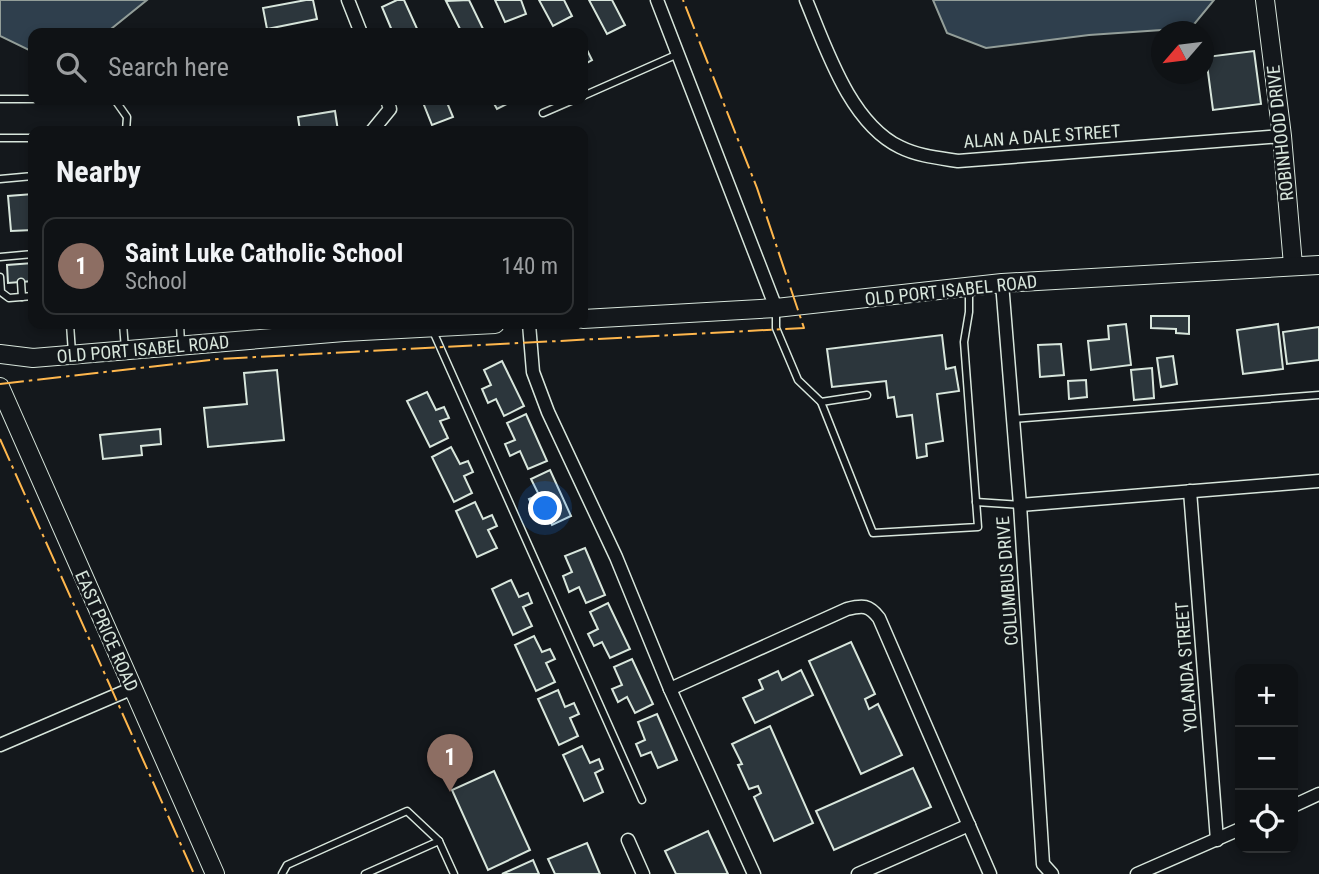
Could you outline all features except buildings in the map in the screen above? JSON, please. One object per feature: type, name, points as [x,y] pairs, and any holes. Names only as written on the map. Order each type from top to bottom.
[{"type":"street","points":[[348,0],[359,28]]},
{"type":"street","points":[[657,0],[776,308]]},
{"type":"street","name":"ALAN A DALE STREET","points":[[806,0],[835,68],[853,101],[873,127],[900,147],[927,156],[958,161],[1282,136]]},
{"type":"street","name":"ROBINHOOD DRIVE","points":[[1265,0],[1282,136],[1293,265]]},
{"type":"street","points":[[376,126],[390,109],[389,105]]},
{"type":"street","name":"OLD PORT ISABEL ROAD","points":[[588,319],[776,308],[1002,283],[1319,265]]},
{"type":"street","name":"COLUMBUS DRIVE","points":[[1002,283],[1044,864],[1052,874]]},
{"type":"street","name":"OLD PORT ISABEL ROAD","points":[[0,354],[33,358],[125,351],[320,329]]},
{"type":"street","points":[[529,329],[533,372],[548,412],[617,557],[670,689],[754,874]]},
{"type":"street","name":"EAST PRICE ROAD","points":[[0,387],[215,874]]},
{"type":"street","points":[[1020,505],[1319,481]]},
{"type":"street","name":"YOLANDA STREET","points":[[1191,491],[1217,840]]},
{"type":"street","points":[[670,689],[847,609],[867,606],[879,618],[990,874]]},
{"type":"street","points":[[0,745],[133,688]]},
{"type":"street","points":[[1298,804],[1319,794]]},
{"type":"street","points":[[858,874],[969,825]]},
{"type":"street","points":[[1137,874],[1235,832]]},
{"type":"street","points":[[628,840],[643,874]]},
{"type":"lane","points":[[588,94],[678,54]]},
{"type":"lane","points":[[0,99],[28,99]]},
{"type":"lane","points":[[119,105],[127,117],[126,126]]},
{"type":"lane","points":[[543,113],[561,105]]},
{"type":"lane","points":[[0,138],[28,138]]},
{"type":"lane","points":[[0,179],[28,176]]},
{"type":"lane","points":[[0,257],[28,254]]},
{"type":"lane","points":[[20,255],[21,264]]},
{"type":"lane","points":[[0,277],[1,292],[9,298],[28,296]]},
{"type":"lane","points":[[21,282],[22,297]]},
{"type":"lane","points":[[776,308],[776,328],[798,380],[821,402],[873,533],[978,527],[964,342],[969,312],[969,287]]},
{"type":"lane","points":[[70,329],[72,355]]},
{"type":"lane","points":[[123,329],[125,351]]},
{"type":"lane","points":[[180,329],[181,346]]},
{"type":"lane","points":[[431,329],[642,800]]},
{"type":"lane","points":[[821,402],[867,395]]},
{"type":"lane","points":[[1013,419],[1319,395]]},
{"type":"lane","points":[[976,502],[1020,505]]},
{"type":"lane","points":[[282,874],[287,865],[407,811],[439,841],[454,874]]},
{"type":"lane","points":[[365,874],[439,841]]},
{"type":"water","points":[[0,0],[147,0],[112,28],[28,28],[28,50],[0,36]]},
{"type":"water","points":[[933,0],[1214,0],[1197,21],[1151,21],[1151,31],[1089,35],[986,48],[947,33]]},
{"type":"power","points":[[0,384],[218,359],[804,328],[757,188],[683,0]]},
{"type":"power","points":[[0,439],[194,874]]},
{"type":"place","name":"Saint Luke Catholic School","points":[[450,792]]}]
